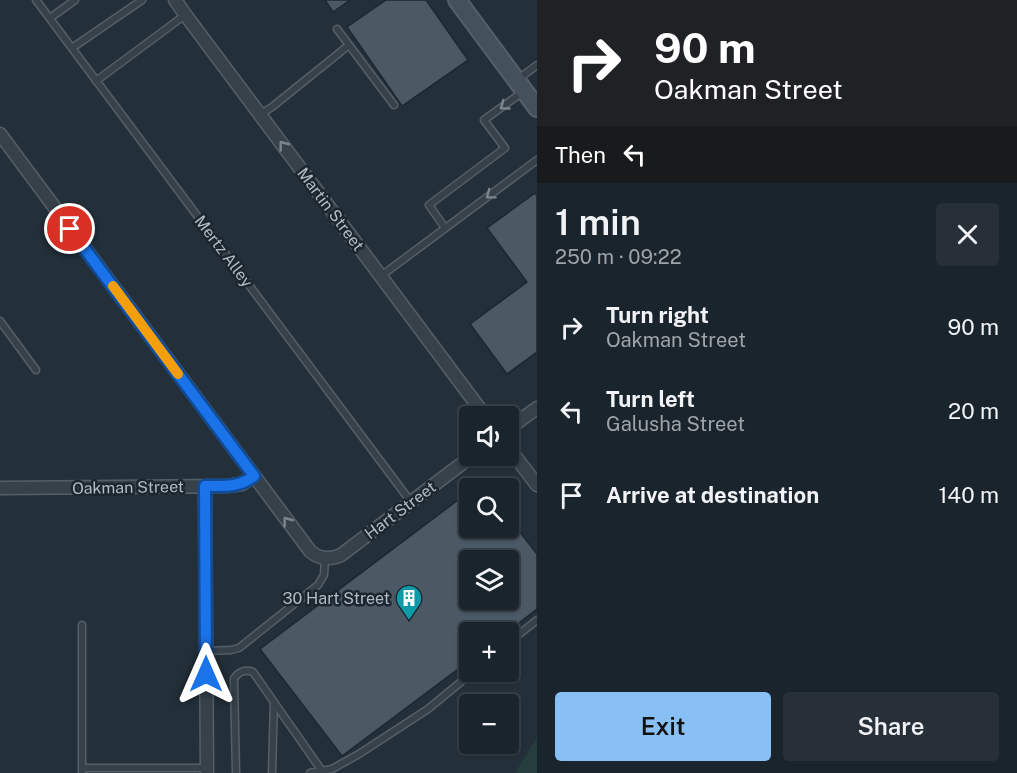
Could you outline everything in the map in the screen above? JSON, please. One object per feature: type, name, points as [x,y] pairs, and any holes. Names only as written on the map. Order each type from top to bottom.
[{"type":"main road","points":[[457,0],[537,108]]},
{"type":"street","name":"Martin Street","points":[[175,0],[478,406]]},
{"type":"street","points":[[0,134],[310,551],[314,555],[325,558]]},
{"type":"street","points":[[519,421],[537,408]]},
{"type":"street","points":[[519,461],[537,485]]},
{"type":"street","name":"Hart Street","points":[[325,558],[341,555],[459,466]]},
{"type":"street","name":"Oakman Street","points":[[0,488],[235,485],[254,476]]},
{"type":"street","points":[[205,486],[207,770]]},
{"type":"lane","name":"Mertz Alley","points":[[36,0],[411,502]]},
{"type":"lane","points":[[50,18],[75,0]]},
{"type":"lane","points":[[72,48],[142,0]]},
{"type":"lane","points":[[96,81],[185,15]]},
{"type":"lane","points":[[336,29],[394,105]]},
{"type":"lane","points":[[260,115],[349,45]]},
{"type":"lane","points":[[445,228],[429,205],[506,148],[484,120],[520,86],[537,65]]},
{"type":"lane","points":[[381,276],[537,160]]},
{"type":"lane","points":[[0,321],[36,370]]},
{"type":"lane","points":[[206,651],[240,648],[318,585],[324,575],[325,558]]},
{"type":"lane","points":[[519,634],[537,620]]},
{"type":"lane","points":[[82,625],[82,770],[207,770]]},
{"type":"lane","points":[[237,773],[234,680],[237,674],[248,670],[253,672],[322,771]]},
{"type":"lane","points":[[310,773],[332,769],[360,754],[428,709],[462,682]]},
{"type":"lane","points":[[272,773],[274,702]]},
{"type":"green space","points":[[537,737],[537,773],[515,773]]},
{"type":"building","points":[[325,0],[350,0],[333,12]]},
{"type":"building","points":[[386,0],[426,0],[468,60],[402,106],[347,27]]},
{"type":"building","points":[[535,193],[537,196],[537,352],[507,374],[470,324],[527,282],[487,228]]},
{"type":"building","name":"30 Hart Street","points":[[459,499],[459,538],[519,538],[519,531],[537,554],[537,609],[519,623],[459,622],[459,668],[342,756],[260,649]]},
{"type":"slow traffic","points":[[113,286],[178,374]]},
{"type":"place","name":"30 Hart Street","points":[[409,621]]},
{"type":"route","points":[[70,229],[254,476],[242,484],[205,486],[206,674]]}]
